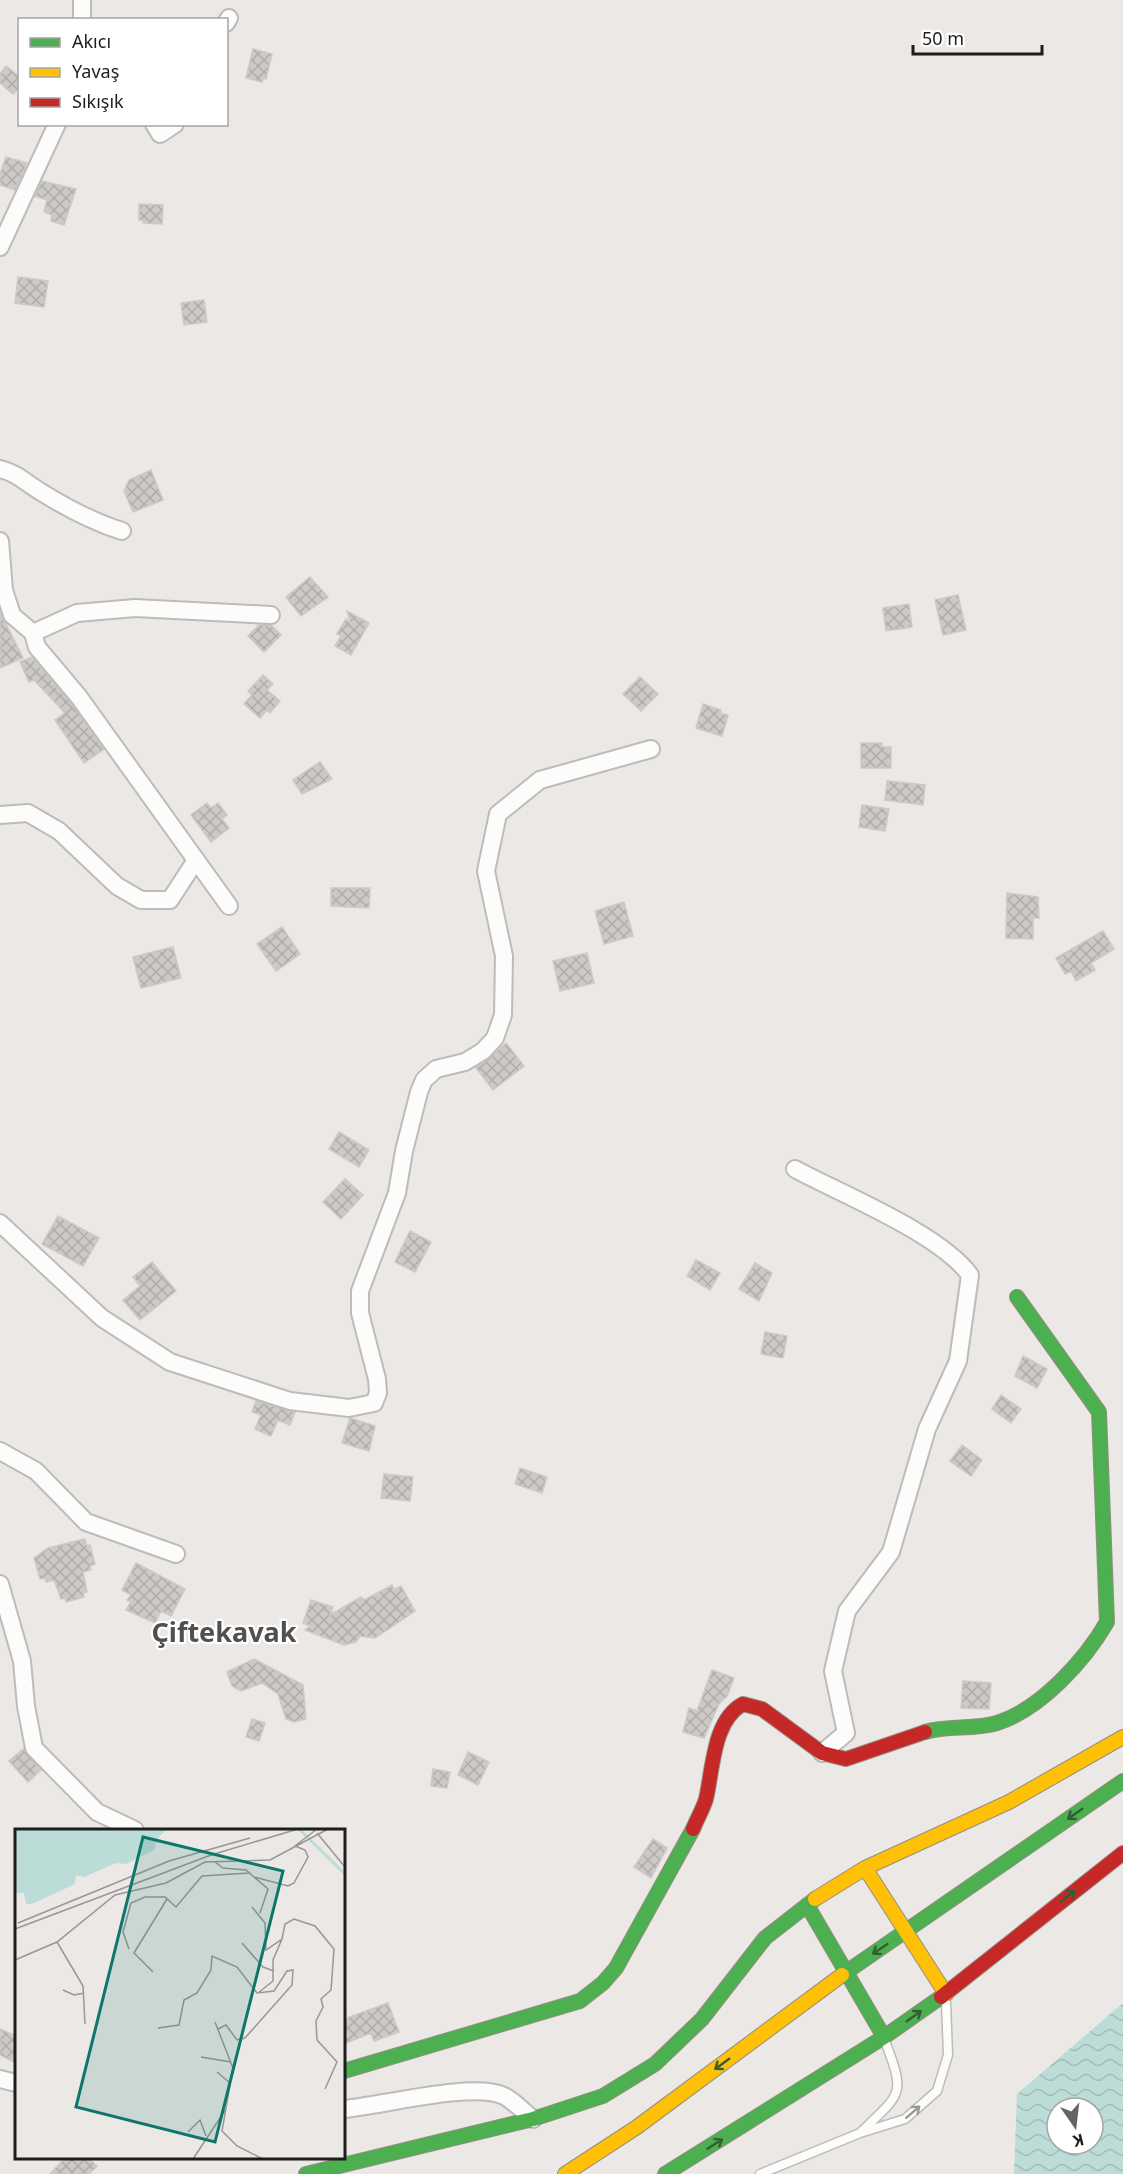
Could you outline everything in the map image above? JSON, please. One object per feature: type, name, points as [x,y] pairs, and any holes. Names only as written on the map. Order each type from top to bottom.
[{"type":"main road","points":[[345,2071],[580,2001],[603,1983],[616,1968],[688,1840],[705,1801],[718,1741],[732,1710],[743,1704],[762,1709],[822,1753],[846,1759],[935,1729],[997,1723],[1041,1699],[1093,1646],[1107,1622],[1099,1412],[1017,1297]]},
{"type":"main road","points":[[306,2174],[533,2119],[603,2096],[655,2064],[702,2019],[765,1938],[843,1879],[1009,1802],[1123,1737]]},
{"type":"main road","points":[[565,2174],[637,2127],[845,1973],[1123,1781]]},
{"type":"main road","points":[[665,2174],[884,2037],[946,1994],[1123,1853]]},
{"type":"main road","points":[[865,1868],[946,1994]]},
{"type":"main road","points":[[807,1905],[884,2037]]},
{"type":"street","points":[[82,0],[82,18]]},
{"type":"street","points":[[0,247],[56,126]]},
{"type":"street","points":[[155,126],[160,134],[172,126]]},
{"type":"street","points":[[0,469],[14,472],[38,490],[91,521],[122,531]]},
{"type":"street","points":[[0,541],[4,590],[12,615],[33,633],[37,647],[78,697],[229,906]]},
{"type":"street","points":[[33,633],[77,613],[135,608],[271,615]]},
{"type":"street","points":[[0,1223],[102,1318],[170,1362],[290,1401],[349,1408],[374,1402],[378,1393],[377,1379],[360,1313],[360,1291],[398,1193],[404,1151],[419,1092],[424,1080],[436,1069],[465,1062],[483,1051],[495,1038],[503,1015],[504,956],[486,871],[498,814],[540,780],[651,749]]},
{"type":"street","points":[[0,815],[28,813],[59,831],[117,886],[141,900],[170,900],[196,860]]},
{"type":"street","points":[[795,1168],[896,1220],[961,1263],[970,1275],[958,1361],[927,1429],[891,1552],[847,1611],[833,1671],[846,1733],[822,1753]]},
{"type":"street","points":[[0,1451],[36,1471],[87,1521],[176,1554]]},
{"type":"street","points":[[0,1584],[22,1661],[26,1706],[34,1748],[97,1812],[133,1829]]},
{"type":"street","points":[[96,1829],[97,1812]]},
{"type":"street","points":[[0,2079],[15,2083]]},
{"type":"street","points":[[345,2109],[378,2106],[457,2090],[503,2095],[533,2119]]},
{"type":"lane","points":[[760,2174],[860,2133],[905,2119],[937,2091],[948,2055],[946,1994]]},
{"type":"lane","points":[[860,2133],[893,2102],[900,2088],[884,2037]]},
{"type":"water","points":[[1123,2003],[1123,2174],[1014,2174],[1017,2094]]},
{"type":"building","points":[[253,49],[272,54],[266,79],[263,78],[262,82],[246,78]]},
{"type":"building","points":[[6,66],[18,75],[18,89],[13,94],[0,83],[0,74]]},
{"type":"building","points":[[6,157],[27,163],[15,190],[0,185],[0,174]]},
{"type":"building","points":[[42,181],[76,189],[64,225],[51,221],[52,215],[44,212],[47,200],[35,196]]},
{"type":"building","points":[[139,204],[163,205],[162,224],[143,223],[143,220],[139,220]]},
{"type":"building","points":[[18,277],[48,281],[44,307],[15,303]]},
{"type":"building","points":[[204,300],[207,322],[184,325],[181,303]]},
{"type":"building","points":[[151,470],[163,500],[133,512],[124,491],[129,480]]},
{"type":"building","points":[[310,577],[328,597],[301,616],[286,597]]},
{"type":"building","points":[[958,595],[966,630],[943,635],[935,600]]},
{"type":"building","points":[[909,604],[912,627],[886,631],[883,608]]},
{"type":"building","points":[[347,611],[369,623],[351,655],[335,646],[341,636],[337,634],[346,619],[351,624]]},
{"type":"building","points":[[0,612],[23,658],[0,668]]},
{"type":"building","points":[[259,625],[271,625],[281,635],[264,652],[248,636]]},
{"type":"building","points":[[32,657],[71,703],[104,749],[84,763],[55,720],[65,713],[34,680],[29,682],[20,662]]},
{"type":"building","points":[[263,675],[273,684],[267,690],[280,701],[270,713],[267,710],[260,718],[244,704],[252,695],[248,691]]},
{"type":"building","points":[[640,677],[658,694],[641,711],[623,694]]},
{"type":"building","points":[[703,704],[728,715],[722,736],[696,728]]},
{"type":"building","points":[[861,743],[882,743],[882,747],[891,747],[891,768],[861,768]]},
{"type":"building","points":[[320,762],[332,779],[302,794],[293,780]]},
{"type":"building","points":[[887,781],[925,785],[923,805],[885,800]]},
{"type":"building","points":[[207,803],[211,808],[218,803],[227,815],[222,819],[229,828],[211,842],[191,815]]},
{"type":"building","points":[[862,805],[889,809],[885,831],[859,827]]},
{"type":"building","points":[[331,888],[370,888],[369,908],[331,906]]},
{"type":"building","points":[[1007,893],[1038,897],[1039,918],[1033,918],[1033,939],[1006,938]]},
{"type":"building","points":[[624,902],[633,936],[604,944],[595,911]]},
{"type":"building","points":[[282,927],[300,954],[276,971],[257,944]]},
{"type":"building","points":[[1103,931],[1114,949],[1091,963],[1095,970],[1076,981],[1071,971],[1065,974],[1056,958]]},
{"type":"building","points":[[173,947],[181,978],[141,988],[133,957]]},
{"type":"building","points":[[587,953],[594,983],[560,991],[553,961]]},
{"type":"building","points":[[506,1043],[524,1066],[493,1090],[476,1068]]},
{"type":"building","points":[[339,1132],[369,1150],[359,1167],[329,1149]]},
{"type":"building","points":[[345,1179],[363,1195],[341,1219],[323,1202]]},
{"type":"building","points":[[58,1216],[99,1238],[83,1266],[42,1244]]},
{"type":"building","points":[[410,1231],[431,1242],[415,1272],[395,1262]]},
{"type":"building","points":[[696,1260],[720,1273],[710,1290],[687,1276]]},
{"type":"building","points":[[152,1262],[176,1291],[140,1320],[123,1300],[140,1286],[133,1277]]},
{"type":"building","points":[[755,1263],[772,1273],[759,1301],[739,1289]]},
{"type":"building","points":[[765,1332],[787,1336],[783,1358],[761,1354]]},
{"type":"building","points":[[1023,1356],[1047,1369],[1037,1388],[1015,1376]]},
{"type":"building","points":[[1001,1395],[1021,1409],[1011,1423],[992,1409]]},
{"type":"building","points":[[256,1401],[295,1412],[290,1425],[278,1420],[271,1436],[255,1429],[261,1415],[252,1412]]},
{"type":"building","points":[[350,1418],[375,1426],[369,1451],[342,1443]]},
{"type":"building","points":[[962,1445],[982,1460],[971,1476],[950,1461]]},
{"type":"building","points":[[520,1468],[547,1477],[542,1493],[515,1484]]},
{"type":"building","points":[[384,1474],[413,1477],[410,1501],[381,1498]]},
{"type":"building","points":[[85,1539],[87,1546],[90,1545],[95,1564],[90,1566],[91,1570],[83,1572],[87,1592],[83,1593],[84,1597],[66,1602],[65,1598],[61,1599],[54,1580],[46,1582],[45,1578],[40,1579],[34,1558],[48,1548]]},
{"type":"building","points":[[136,1563],[185,1589],[171,1616],[161,1611],[155,1623],[126,1610],[131,1602],[127,1600],[131,1595],[122,1590]]},
{"type":"building","points":[[392,1585],[394,1590],[401,1586],[415,1611],[375,1638],[360,1636],[356,1642],[344,1645],[305,1630],[310,1626],[303,1623],[311,1600],[333,1607],[330,1615],[361,1597],[364,1600]]},
{"type":"building","points":[[254,1659],[303,1685],[306,1719],[294,1722],[286,1719],[278,1694],[262,1683],[241,1691],[232,1686],[227,1672]]},
{"type":"building","points":[[712,1670],[734,1678],[704,1738],[683,1732],[689,1708],[697,1711]]},
{"type":"building","points":[[963,1681],[991,1683],[989,1709],[961,1708]]},
{"type":"building","points":[[252,1719],[265,1723],[259,1741],[246,1737]]},
{"type":"building","points":[[23,1749],[41,1770],[28,1782],[9,1761]]},
{"type":"building","points":[[468,1752],[489,1762],[478,1785],[458,1775]]},
{"type":"building","points":[[433,1769],[450,1772],[447,1788],[431,1786]]},
{"type":"building","points":[[653,1839],[667,1848],[651,1878],[634,1867]]},
{"type":"building","points":[[388,2003],[399,2032],[374,2041],[371,2033],[345,2044],[345,2019]]},
{"type":"building","points":[[0,2029],[15,2036],[15,2062],[0,2055]]},
{"type":"building","points":[[64,2159],[89,2159],[97,2166],[89,2174],[50,2174]]},
{"type":"traffic: fast","points":[[925,1732],[997,1723],[1030,1707],[1074,1667],[1107,1622],[1099,1412],[1017,1297]]},
{"type":"traffic: fast","points":[[842,1975],[1123,1781]]},
{"type":"traffic: fast","points":[[345,2071],[580,2001],[603,1983],[616,1968],[693,1829]]},
{"type":"traffic: fast","points":[[306,2174],[533,2119],[603,2096],[655,2064],[702,2019],[765,1938],[815,1899]]},
{"type":"traffic: fast","points":[[807,1905],[884,2037]]},
{"type":"traffic: fast","points":[[665,2174],[884,2037],[941,1997]]},
{"type":"traffic: slow","points":[[815,1899],[865,1868],[1009,1802],[1123,1737]]},
{"type":"traffic: slow","points":[[865,1868],[946,1994]]},
{"type":"traffic: slow","points":[[565,2174],[637,2127],[842,1975]]},
{"type":"traffic: jam","points":[[693,1829],[706,1799],[720,1733],[733,1711],[743,1704],[762,1709],[822,1753],[846,1759],[925,1732]]},
{"type":"traffic: jam","points":[[941,1997],[1123,1853]]},
{"type":"district","name":"Çiftekavak","points":[[224,1631]]}]
